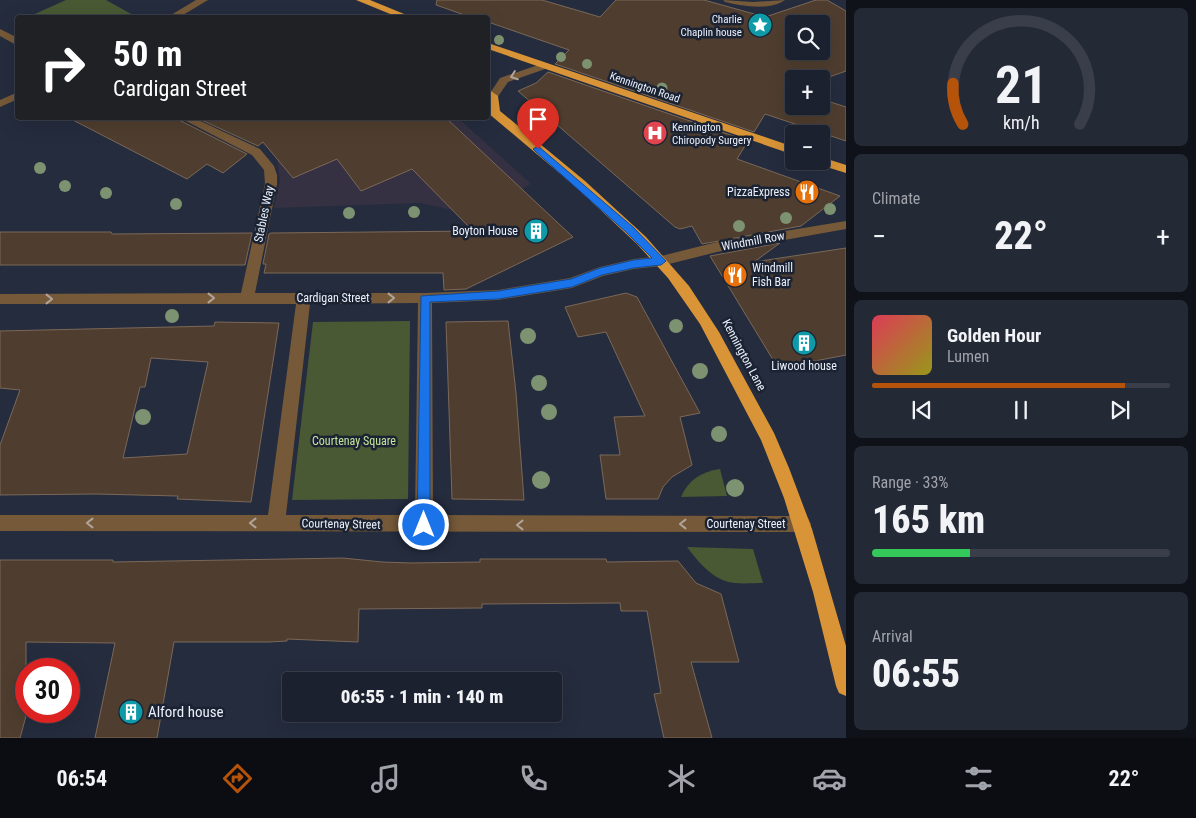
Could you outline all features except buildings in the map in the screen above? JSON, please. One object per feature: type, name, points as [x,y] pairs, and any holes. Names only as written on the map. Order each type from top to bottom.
[{"type":"highway","points":[[352,0],[369,13]]},
{"type":"highway","points":[[361,0],[398,15]]},
{"type":"highway","points":[[379,0],[398,15]]},
{"type":"highway","name":"Kennington Road","points":[[490,47],[785,148]]},
{"type":"highway","name":"Kennington Lane","points":[[490,94],[491,111],[570,176],[661,261],[696,307],[719,342],[768,438],[802,524],[846,686]]},
{"type":"highway","points":[[830,163],[846,169]]},
{"type":"street","points":[[176,15],[203,0]]},
{"type":"street","points":[[728,0],[753,5],[780,0]]},
{"type":"street","points":[[0,32],[15,41]]},
{"type":"street","points":[[490,94],[504,80],[544,66]]},
{"type":"street","points":[[1,102],[15,96]]},
{"type":"street","name":"Stables Way","points":[[190,120],[256,152],[263,158],[271,174],[271,184],[247,298]]},
{"type":"street","name":"Windmill Row","points":[[661,261],[717,247],[846,225]]},
{"type":"street","name":"Cardigan Street","points":[[0,299],[304,299],[498,295],[572,283],[600,272],[634,264],[661,261]]},
{"type":"street","points":[[424,525],[425,298]]},
{"type":"street","points":[[276,522],[304,299]]},
{"type":"street","name":"Courtenay Street","points":[[0,523],[802,524]]},
{"type":"shaded area","points":[[247,120],[460,120],[531,184],[471,214],[420,203],[274,208],[280,181],[277,158],[268,147],[246,137]]},
{"type":"green space","points":[[66,0],[106,0],[133,15],[32,15]]},
{"type":"green space","name":"Courtenay Square","points":[[410,321],[408,499],[292,500],[313,322]]},
{"type":"green space","points":[[720,469],[727,496],[681,497],[691,481],[707,472]]},
{"type":"green space","points":[[687,547],[753,549],[763,583],[735,583],[721,579],[702,565]]},
{"type":"place","name":"Charlie Chaplin house","points":[[760,25]]},
{"type":"place","name":"Kennington Chiropody Surgery","points":[[655,133]]},
{"type":"place","name":"PizzaExpress","points":[[807,192]]},
{"type":"place","name":"Boyton House","points":[[536,231]]},
{"type":"place","name":"Windmill Fish Bar","points":[[735,275]]},
{"type":"place","name":"Liwood house","points":[[804,343]]},
{"type":"place","name":"Alford house","points":[[131,712]]},
{"type":"route","points":[[424,525],[425,298],[498,295],[572,283],[600,272],[634,264],[661,261],[567,173],[538,149]]}]
